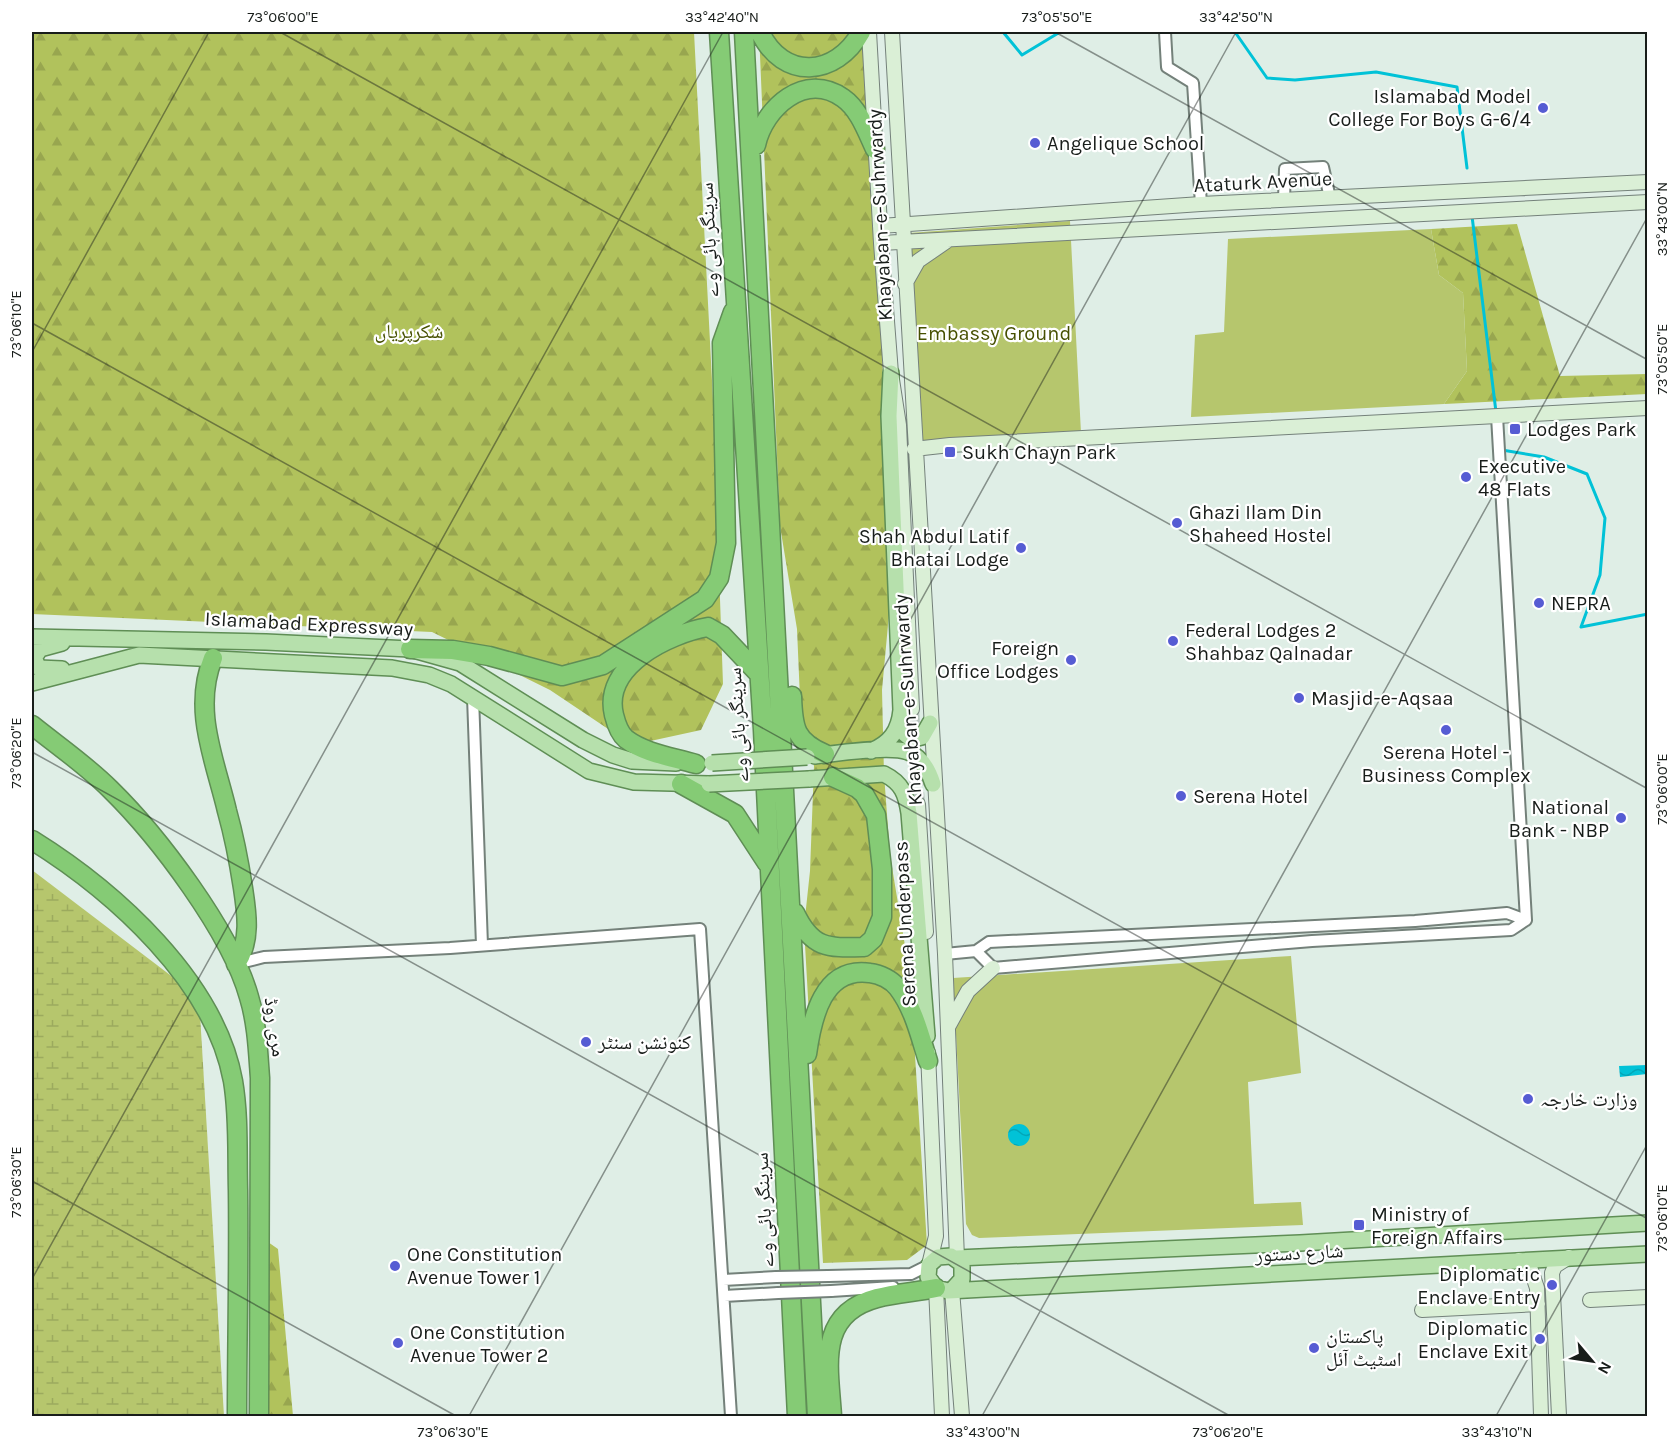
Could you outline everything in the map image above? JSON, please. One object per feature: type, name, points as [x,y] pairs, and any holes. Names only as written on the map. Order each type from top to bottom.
[{"type":"highway","name":"سرینگر ہائی وے","points":[[719,32],[770,867],[797,1416]]},
{"type":"highway","points":[[744,32],[753,160],[817,1416]]},
{"type":"highway","points":[[760,32],[766,44],[783,62],[810,67],[836,60],[847,52],[861,32]]},
{"type":"highway","points":[[753,160],[758,137],[772,110],[785,98],[801,91],[818,90],[835,93],[851,105],[875,149]]},
{"type":"highway","points":[[410,649],[453,650],[489,656],[562,676],[603,665],[705,599],[719,578],[726,543],[722,343],[735,306]]},
{"type":"highway","points":[[772,558],[786,599],[796,729],[803,742],[825,754]]},
{"type":"highway","points":[[704,763],[639,748],[624,737],[615,723],[611,705],[615,687],[623,671],[684,631],[708,627],[722,635],[757,672]]},
{"type":"highway","points":[[213,658],[203,698],[206,727],[228,812],[246,908],[246,940],[236,964]]},
{"type":"highway","name":"مری روڈ","points":[[32,725],[92,773],[137,818],[178,870],[219,931],[249,995],[256,1027],[260,1078],[259,1416]]},
{"type":"highway","points":[[792,909],[803,930],[814,942],[831,947],[864,947],[878,931],[882,917],[882,897],[876,815],[864,794],[846,781],[833,777]]},
{"type":"highway","points":[[681,784],[735,814],[770,867]]},
{"type":"highway","points":[[32,840],[89,882],[146,931],[178,964],[199,997],[224,1049],[233,1081],[237,1137],[237,1416]]},
{"type":"highway","points":[[801,1095],[816,1008],[825,993],[843,976],[857,971],[878,974],[896,985],[909,1004],[928,1061]]},
{"type":"highway","points":[[238,1232],[260,1232]]},
{"type":"highway","points":[[832,1416],[829,1343],[842,1317],[861,1303],[879,1297],[940,1287]]},
{"type":"main road","points":[[871,751],[891,740],[898,725],[901,710],[889,416],[891,373]]},
{"type":"main road","name":"Islamabad Expressway","points":[[32,637],[410,649],[437,654],[460,663],[583,740],[613,755],[653,763],[704,763],[894,749],[910,752],[924,763],[933,784]]},
{"type":"main road","points":[[99,638],[45,646],[34,658],[36,665],[48,670],[100,664]]},
{"type":"main road","name":"Islamabad Expressway","points":[[32,683],[139,655],[392,668],[429,675],[473,697],[589,771],[627,781],[681,784],[884,774],[894,779],[905,791],[914,809]]},
{"type":"main road","points":[[898,725],[907,736],[918,738],[922,737],[930,723]]},
{"type":"main road","name":"Khayaban-e-Suhrwardy","points":[[914,809],[924,1018],[928,1042]]},
{"type":"main road","name":"شارع دستور","points":[[957,1258],[1300,1243],[1647,1223]]},
{"type":"main road","name":"شارع دستور","points":[[940,1287],[1128,1283],[1647,1254]]},
{"type":"main road","points":[[938,1257],[957,1258],[962,1264],[962,1278],[940,1287],[928,1277],[929,1265],[938,1257]]},
{"type":"street","name":"Khayaban-e-Suhrwardy","points":[[868,32],[891,373]]},
{"type":"street","name":"Khayaban-e-Suhrwardy","points":[[892,32],[933,784],[945,954],[957,1258]]},
{"type":"street","points":[[1165,32],[1167,68],[1193,83],[1201,204]]},
{"type":"street","points":[[1284,200],[1286,169],[1323,167],[1330,198]]},
{"type":"street","name":"Ataturk Avenue","points":[[880,226],[1201,204],[1647,182]]},
{"type":"street","name":"Ataturk Avenue","points":[[881,243],[1647,202]]},
{"type":"street","points":[[905,285],[918,261],[934,248],[951,239]]},
{"type":"street","points":[[891,373],[899,425],[912,709]]},
{"type":"street","points":[[914,449],[950,444],[1647,408]]},
{"type":"street","points":[[1497,416],[1526,920]]},
{"type":"street","points":[[473,697],[482,945]]},
{"type":"street","points":[[945,954],[976,951],[989,942],[1415,921],[1508,913],[1526,920]]},
{"type":"street","points":[[947,1029],[968,991],[993,968],[1289,945],[1312,941],[1510,930],[1526,920]]},
{"type":"street","points":[[1310,925],[1312,941]]},
{"type":"street","points":[[1289,927],[1289,945]]},
{"type":"street","points":[[236,964],[264,957],[482,945],[700,929],[731,1416]]},
{"type":"street","points":[[976,951],[993,968]]},
{"type":"street","name":"Khayaban-e-Suhrwardy","points":[[928,1042],[936,1236],[929,1265]]},
{"type":"street","points":[[935,1208],[955,1206]]},
{"type":"street","points":[[1559,1416],[1552,1272],[1555,1266],[1569,1257]]},
{"type":"street","points":[[1519,1260],[1531,1270],[1536,1281],[1541,1416]]},
{"type":"street","points":[[723,1280],[911,1275],[929,1265]]},
{"type":"street","points":[[940,1287],[942,1416]]},
{"type":"street","points":[[940,1287],[962,1416]]},
{"type":"street","name":"شارع دستور","points":[[724,1296],[940,1287]]},
{"type":"street","points":[[1590,1300],[1647,1297]]},
{"type":"street","points":[[1422,1310],[1538,1304]]},
{"type":"green space","name":"شکرپریاں","points":[[32,32],[694,32],[713,400],[723,684],[701,730],[632,745],[550,690],[432,632],[32,614]]},
{"type":"green space","points":[[759,32],[864,32],[882,343],[889,614],[882,690],[884,774],[890,855],[910,976],[927,1245],[907,1260],[823,1263],[804,927],[810,871],[814,766],[801,722],[797,629],[780,526]]},
{"type":"green space","name":"Embassy Ground","points":[[1070,221],[1081,433],[918,441],[909,233]]},
{"type":"green space","points":[[1517,224],[1560,376],[1647,374],[1647,394],[1444,404],[1467,371],[1463,293],[1439,275],[1431,229]]},
{"type":"green space","points":[[1431,229],[1439,275],[1463,293],[1467,371],[1444,404],[1191,417],[1195,335],[1224,332],[1228,239]]},
{"type":"green space","points":[[32,870],[199,997],[224,1416],[32,1416]]},
{"type":"green space","points":[[1291,956],[1301,1073],[1248,1082],[1254,1204],[1301,1202],[1303,1225],[979,1238],[972,1235],[966,1224],[953,978]]},
{"type":"green space","points":[[268,1242],[278,1249],[293,1416],[262,1416]]},
{"type":"water","points":[[1647,1065],[1647,1074],[1620,1077],[1619,1066]]},
{"type":"water","points":[[1019,1124],[1027,1127],[1030,1135],[1027,1143],[1019,1146],[1011,1143],[1008,1135],[1011,1127]]},
{"type":"waterway","points":[[1003,32],[1022,55],[1060,32]]},
{"type":"waterway","points":[[1235,32],[1267,78],[1295,80],[1376,72],[1457,87],[1467,168]]},
{"type":"waterway","points":[[1472,216],[1496,412]]},
{"type":"waterway","points":[[1502,450],[1544,457],[1587,474],[1605,518],[1600,575],[1581,627],[1648,614]]},
{"type":"tunnel","points":[[912,709],[918,804]]},
{"type":"place","name":"Islamabad Model College For Boys G-6/4","points":[[1543,108]]},
{"type":"place","name":"Angelique School","points":[[1035,143]]},
{"type":"place","name":"Lodges Park","points":[[1515,429]]},
{"type":"place","name":"Sukh Chayn Park","points":[[950,452]]},
{"type":"place","name":"Executive 48 Flats","points":[[1466,477]]},
{"type":"place","name":"Ghazi Ilam Din Shaheed Hostel","points":[[1177,523]]},
{"type":"place","name":"Shah Abdul Latif Bhatai Lodge","points":[[1021,548]]},
{"type":"place","name":"NEPRA","points":[[1539,603]]},
{"type":"place","name":"Federal Lodges 2 Shahbaz Qalnadar","points":[[1173,641]]},
{"type":"place","name":"Foreign Office Lodges","points":[[1071,660]]},
{"type":"place","name":"Masjid-e-Aqsaa","points":[[1299,698]]},
{"type":"place","name":"Serena Hotel - Business Complex","points":[[1446,730]]},
{"type":"place","name":"Serena Hotel","points":[[1181,796]]},
{"type":"place","name":"National Bank - NBP","points":[[1621,818]]},
{"type":"place","name":"کنونشن سنٹر","points":[[586,1042]]},
{"type":"place","name":"وزارت خارجہ","points":[[1528,1099]]},
{"type":"place","name":"Ministry of Foreign Affairs","points":[[1359,1225]]},
{"type":"place","name":"One Constitution Avenue Tower 1","points":[[395,1266]]},
{"type":"place","name":"Diplomatic Enclave Entry","points":[[1552,1285]]},
{"type":"place","name":"Diplomatic Enclave Exit","points":[[1540,1339]]},
{"type":"place","name":"One Constitution Avenue Tower 2","points":[[398,1343]]},
{"type":"place","name":"پاکستان اسٹیٹ آئل","points":[[1314,1348]]}]
